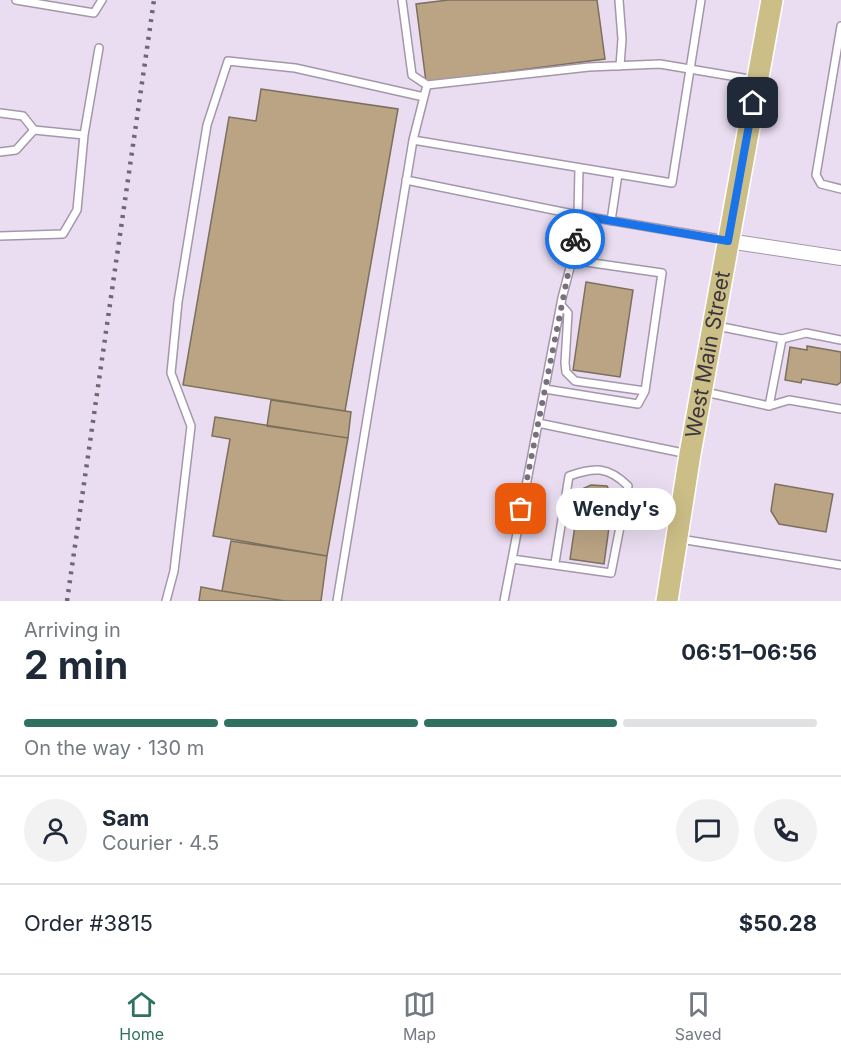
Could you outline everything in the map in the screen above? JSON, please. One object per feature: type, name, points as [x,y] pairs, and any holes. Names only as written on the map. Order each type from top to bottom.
[{"type":"main road","name":"West Main Street","points":[[667,601],[690,454],[772,0]]},
{"type":"street","points":[[728,241],[841,258]]},
{"type":"lane","points":[[16,0],[94,14],[102,0]]},
{"type":"lane","points":[[402,0],[412,75],[427,85],[589,67],[660,64],[757,80]]},
{"type":"lane","points":[[619,0],[622,39],[620,66]]},
{"type":"lane","points":[[413,140],[672,183],[701,0]]},
{"type":"lane","points":[[841,26],[816,175],[821,184],[841,189]]},
{"type":"lane","points":[[0,237],[63,234],[77,210],[84,135],[99,48]]},
{"type":"lane","points":[[166,601],[174,571],[191,426],[171,373],[178,302],[207,125],[228,61],[295,68],[424,97]]},
{"type":"lane","points":[[337,601],[406,180],[427,85]]},
{"type":"lane","points":[[0,113],[23,116],[34,130],[84,135]]},
{"type":"lane","points":[[0,152],[16,150],[34,130]]},
{"type":"lane","points":[[504,601],[561,305],[572,260],[578,215],[579,168]]},
{"type":"lane","points":[[611,221],[618,174]]},
{"type":"lane","points":[[406,180],[578,215],[728,241]]},
{"type":"lane","points":[[545,389],[638,404],[645,391],[662,273],[572,260]]},
{"type":"lane","points":[[561,305],[568,313],[566,372],[575,381],[645,391]]},
{"type":"lane","points":[[714,326],[782,339],[806,333],[841,340]]},
{"type":"lane","points":[[769,406],[782,339]]},
{"type":"lane","points":[[702,392],[769,406],[789,400],[841,409]]},
{"type":"lane","points":[[538,423],[690,454]]},
{"type":"lane","points":[[512,559],[611,573],[628,486],[616,474],[589,469],[569,476],[555,564]]},
{"type":"lane","points":[[678,538],[841,565]]},
{"type":"building","points":[[448,0],[597,0],[605,59],[426,82],[416,4]]},
{"type":"building","points":[[261,89],[398,109],[345,411],[183,385],[229,117],[256,121]]},
{"type":"building","points":[[586,282],[633,290],[620,377],[573,370]]},
{"type":"building","points":[[807,346],[841,352],[841,382],[837,385],[802,379],[801,383],[785,380],[790,347],[807,350]]},
{"type":"building","points":[[271,400],[351,412],[348,438],[267,426]]},
{"type":"building","points":[[215,417],[348,438],[327,556],[213,536],[230,439],[212,436]]},
{"type":"building","points":[[775,484],[833,494],[826,532],[779,524],[771,511]]},
{"type":"building","points":[[591,485],[607,486],[613,498],[604,564],[570,559],[579,499],[582,489]]},
{"type":"building","points":[[231,541],[327,556],[321,601],[285,601],[222,591]]},
{"type":"building","points":[[201,587],[222,591],[285,601],[199,601]]},
{"type":"railway","points":[[67,601],[154,0]]},
{"type":"way so far","points":[[521,509],[575,239]]},
{"type":"place","name":"Wendy's","points":[[521,509]]},
{"type":"route","points":[[575,239],[578,215],[728,241],[753,103]]}]
